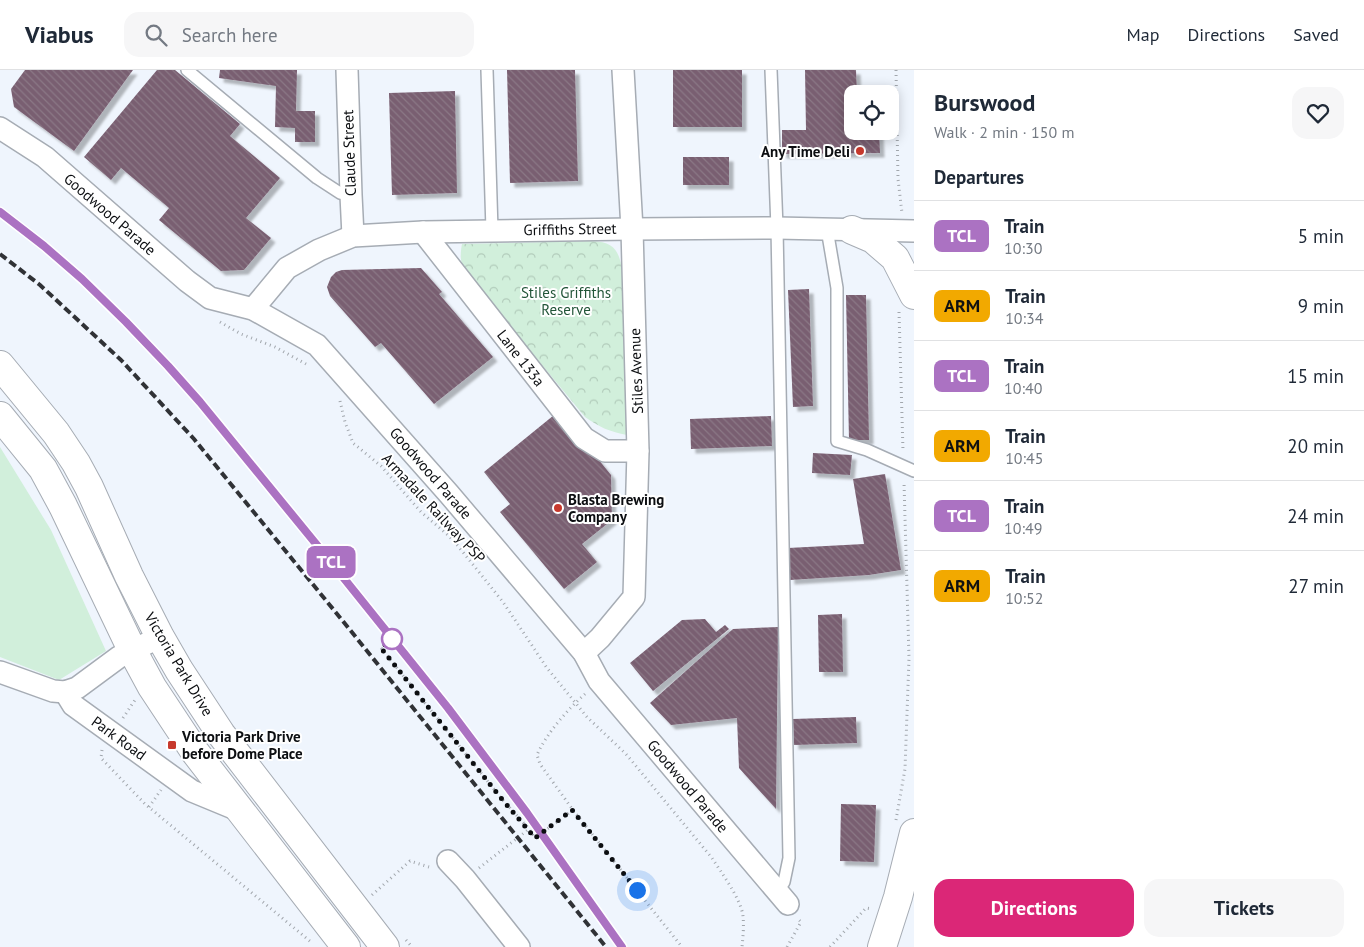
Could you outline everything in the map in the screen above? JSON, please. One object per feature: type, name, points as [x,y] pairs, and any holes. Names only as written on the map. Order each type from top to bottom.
[{"type":"main road","points":[[840,230],[873,239],[895,258],[907,302]]},
{"type":"main road","name":"Victoria Park Drive","points":[[0,364],[56,433],[76,463],[160,637],[220,734],[395,943]]},
{"type":"main road","name":"Victoria Park Drive","points":[[0,416],[42,469],[51,484],[132,650],[152,686],[195,752],[238,810],[346,947]]},
{"type":"main road","points":[[882,947],[898,897],[904,829]]},
{"type":"street","name":"Claude Street","points":[[347,70],[350,195],[353,236]]},
{"type":"street","name":"Stiles Avenue","points":[[584,653],[600,638],[634,598],[638,451],[632,229],[623,70]]},
{"type":"street","name":"Goodwood Parade","points":[[0,128],[45,157],[187,281],[210,298],[253,309],[317,345],[449,494],[584,653],[599,681],[783,898]]},
{"type":"street","name":"Griffiths Street","points":[[253,309],[287,268],[319,250],[353,236],[492,230],[777,228],[914,231]]},
{"type":"street","name":"Lane 133a","points":[[423,232],[584,438],[605,451],[638,451]]},
{"type":"street","points":[[0,672],[54,691],[65,692],[77,688],[119,657],[160,637]]},
{"type":"street","name":"Park Road","points":[[65,692],[73,705],[192,791],[238,810]]},
{"type":"street","points":[[448,860],[519,947]]},
{"type":"lane","points":[[487,70],[492,230]]},
{"type":"lane","points":[[771,70],[777,228],[789,858],[783,898]]},
{"type":"lane","points":[[193,72],[318,178],[340,194],[350,195]]},
{"type":"lane","points":[[840,230],[837,288],[837,442],[867,450],[909,468]]},
{"type":"path","points":[[896,70],[898,179]]},
{"type":"path","points":[[904,829],[908,658],[909,468],[907,302]]},
{"type":"path","points":[[218,320],[241,334],[275,346],[310,366]]},
{"type":"path","name":"Armadale Railway PSP","points":[[338,396],[353,443],[381,466],[421,512],[454,541],[502,602],[547,668],[587,717],[626,754],[722,873],[742,910],[742,947]]},
{"type":"path","points":[[381,648],[535,838],[572,810]]},
{"type":"path","points":[[599,681],[575,702],[544,740],[537,755],[540,764],[572,810],[682,947]]},
{"type":"path","points":[[118,725],[140,693]]},
{"type":"path","points":[[102,750],[101,758],[145,804],[316,946]]},
{"type":"path","points":[[465,879],[529,830]]},
{"type":"path","points":[[375,892],[410,861]]},
{"type":"path","points":[[370,896],[374,901]]},
{"type":"path","points":[[783,898],[801,922],[787,947]]},
{"type":"path","points":[[830,947],[866,908],[876,911]]},
{"type":"path","points":[[395,943],[412,947]]},
{"type":"green space","name":"Stiles Griffiths Reserve","points":[[592,241],[606,243],[615,250],[620,259],[623,273],[627,435],[605,429],[585,417],[465,272],[461,262],[462,244]]},
{"type":"green space","points":[[0,447],[51,530],[106,651],[59,680],[0,657]]},
{"type":"building","points":[[25,70],[133,70],[74,151],[14,107],[11,89]]},
{"type":"building","points":[[157,70],[175,70],[240,124],[230,136],[280,178],[246,218],[271,238],[244,270],[221,271],[159,220],[169,208],[121,168],[111,180],[84,157]]},
{"type":"building","points":[[220,70],[297,70],[296,111],[315,111],[315,142],[295,142],[295,128],[275,127],[276,86],[219,78]]},
{"type":"building","points":[[507,70],[575,70],[578,181],[510,183]]},
{"type":"building","points":[[673,70],[742,70],[742,127],[673,127]]},
{"type":"building","points":[[805,70],[856,70],[857,85],[844,85],[844,140],[879,140],[880,153],[782,154],[782,130],[806,130]]},
{"type":"building","points":[[455,91],[457,193],[392,195],[389,93]]},
{"type":"building","points":[[683,157],[729,157],[729,185],[683,185]]},
{"type":"building","points":[[421,268],[442,292],[439,294],[493,357],[434,404],[381,343],[375,347],[330,296],[327,287],[331,277],[336,272],[342,270]]},
{"type":"building","points":[[809,289],[813,406],[793,407],[788,290]]},
{"type":"building","points":[[846,295],[866,295],[869,440],[849,440]]},
{"type":"building","name":"Blasta Brewing Company","points":[[559,411],[611,475],[612,520],[582,544],[597,562],[564,589],[500,512],[510,504],[484,472]]},
{"type":"building","points":[[771,416],[772,446],[691,449],[690,419]]},
{"type":"building","points":[[813,453],[852,455],[850,475],[812,473]]},
{"type":"building","points":[[885,474],[901,570],[869,575],[790,580],[788,548],[864,544],[853,479]]},
{"type":"building","points":[[842,614],[843,672],[819,672],[818,615]]},
{"type":"building","points":[[705,619],[716,632],[725,625],[729,629],[653,691],[630,663],[682,620]]},
{"type":"building","points":[[778,627],[776,809],[739,768],[737,718],[671,725],[650,703],[733,629]]},
{"type":"building","points":[[856,717],[857,743],[794,745],[793,719]]},
{"type":"building","points":[[841,804],[876,805],[874,862],[840,861]]},
{"type":"railway","points":[[0,212],[66,266],[108,305],[199,400],[439,696],[527,812],[622,947]]},
{"type":"railway","points":[[0,254],[40,285],[121,360],[194,439],[606,947]]},
{"type":"train","name":"TCL","points":[[0,212],[44,246],[82,279],[126,322],[200,402],[448,708],[527,813],[622,947]]},
{"type":"place","name":"Any Time Deli","points":[[860,151]]},
{"type":"place","name":"Blasta Brewing Company","points":[[558,508]]},
{"type":"place","name":"Victoria Park Drive before Dome Place","points":[[172,745]]},
{"type":"route","points":[[392,639],[381,648],[535,838],[572,810],[637,890]]}]
